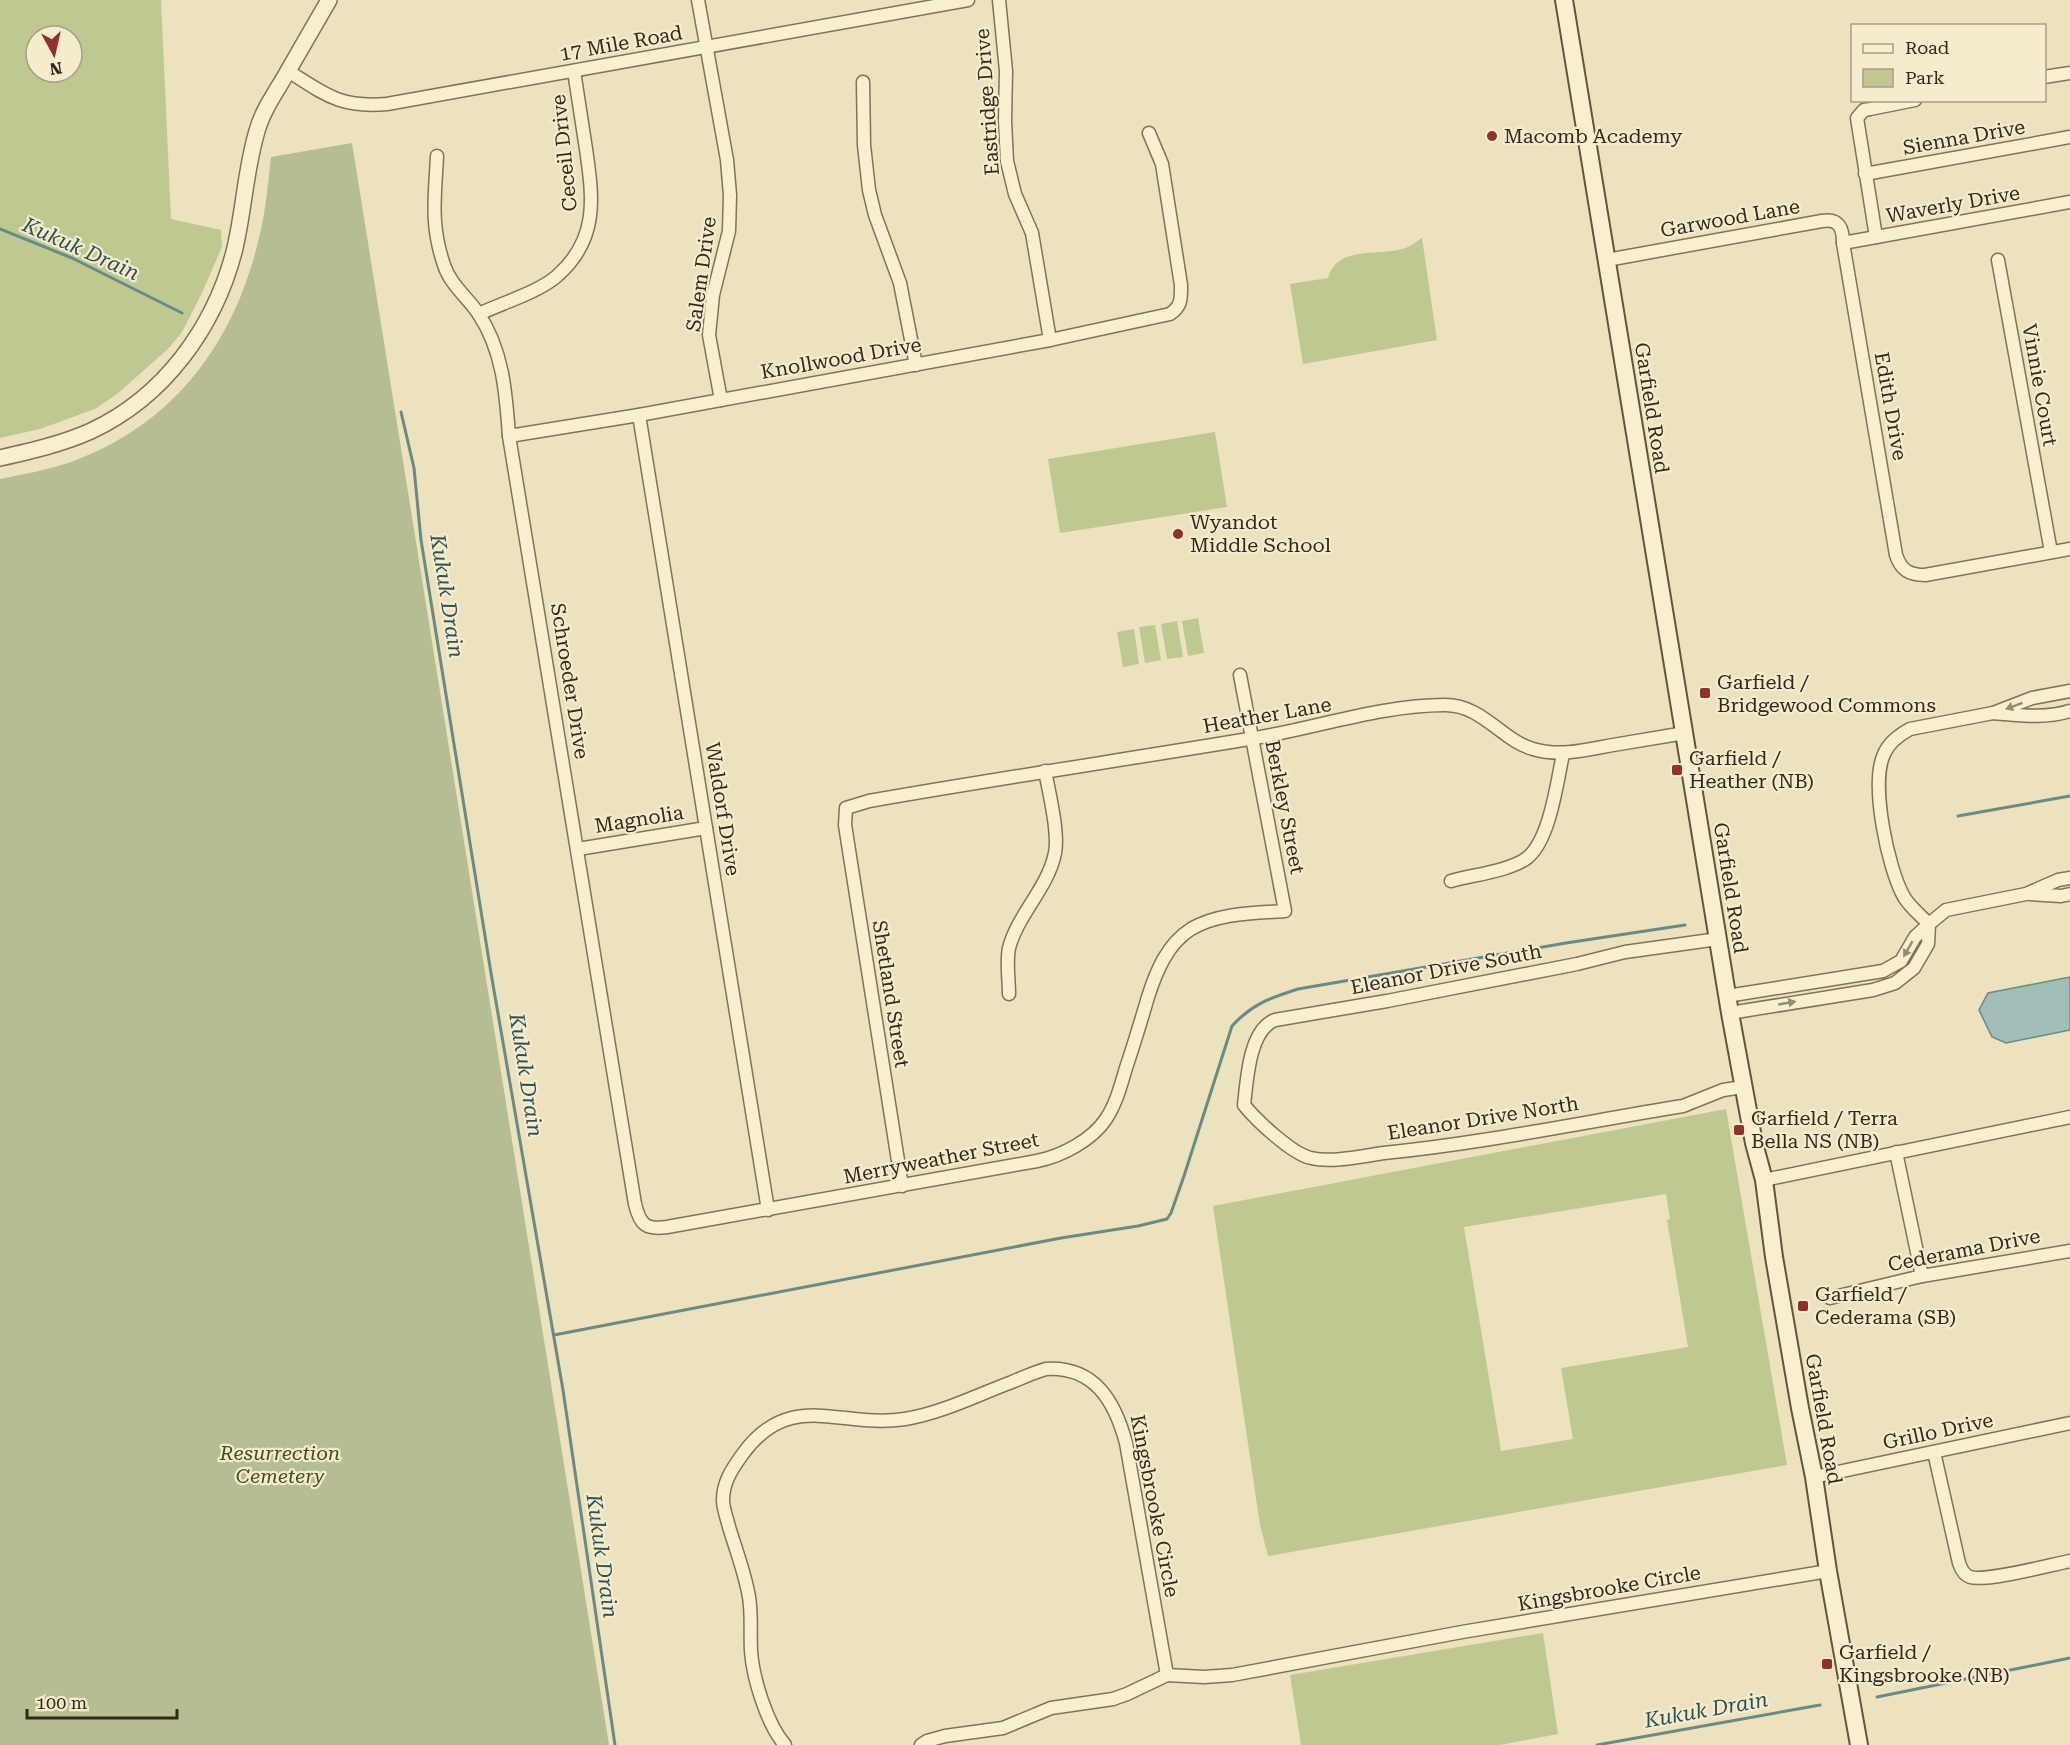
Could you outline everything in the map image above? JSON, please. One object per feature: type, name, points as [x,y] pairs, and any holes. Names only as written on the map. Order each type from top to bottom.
[{"type":"main road","name":"Garfield Road","points":[[1564,0],[1727,996],[1754,1143],[1764,1180],[1774,1257],[1859,1745]]},
{"type":"street","points":[[0,458],[59,443],[106,423],[144,397],[168,374],[199,336],[227,279],[237,238],[250,154],[258,129],[267,107],[329,0]]},
{"type":"street","name":"Salem Drive","points":[[698,0],[727,160],[730,195],[729,231],[713,295],[709,335],[721,400]]},
{"type":"street","name":"17 Mile Road","points":[[288,71],[335,100],[365,106],[387,104],[968,0]]},
{"type":"street","name":"Eastridge Drive","points":[[999,0],[1006,71],[1007,160],[1015,194],[1032,233],[1050,340]]},
{"type":"street","name":"Ceceil Drive","points":[[479,314],[538,288],[556,277],[572,261],[584,241],[592,215],[591,185],[574,71]]},
{"type":"street","points":[[2046,77],[2070,73]]},
{"type":"street","points":[[863,82],[864,145],[868,190],[900,283],[916,364]]},
{"type":"street","points":[[1876,237],[1856,122],[1859,115],[1870,109],[1905,102]]},
{"type":"street","name":"Knollwood Drive","points":[[509,436],[639,415],[1050,340],[1163,317],[1178,309],[1181,303],[1181,285],[1162,164],[1149,133]]},
{"type":"street","name":"Sienna Drive","points":[[1865,174],[2070,137]]},
{"type":"street","name":"Schroeder Drive","points":[[437,156],[433,212],[444,265],[449,277],[479,314],[496,350],[506,390],[509,436],[635,1204],[639,1219],[644,1225]]},
{"type":"street","name":"Waverly Drive","points":[[1843,243],[2070,202]]},
{"type":"street","name":"Garwood Lane","points":[[1606,260],[1831,220],[1837,222],[1841,227],[1843,243]]},
{"type":"street","name":"Edith Drive","points":[[1843,243],[1896,555],[1901,566],[1907,573],[1925,575],[2050,552]]},
{"type":"street","name":"Vinnie Court","points":[[1998,260],[2050,552]]},
{"type":"street","name":"Waldorf Drive","points":[[639,415],[768,1210]]},
{"type":"street","points":[[2050,552],[2070,549]]},
{"type":"street","name":"Berkley Street","points":[[1240,675],[1285,911]]},
{"type":"street","points":[[1730,1013],[1873,990],[1895,983],[1914,968],[1928,944],[1929,924],[1905,899],[1886,843],[1879,773],[1888,747],[1898,736],[1910,729],[1993,713],[2032,698],[2070,691]]},
{"type":"street","name":"Heather Lane","points":[[846,808],[869,801],[1045,771],[1252,739],[1403,708],[1447,705],[1474,712],[1493,723],[1511,738],[1532,749],[1563,754],[1685,733]]},
{"type":"street","points":[[1993,713],[2037,716],[2070,711]]},
{"type":"street","points":[[1451,881],[1500,870],[1527,858],[1545,834],[1563,754]]},
{"type":"street","points":[[1009,994],[1010,948],[1017,928],[1051,867],[1056,851],[1045,771]]},
{"type":"street","name":"Shetland Street","points":[[846,808],[845,825],[902,1186]]},
{"type":"street","name":"Magnolia","points":[[578,849],[706,828]]},
{"type":"street","points":[[1727,996],[1883,970],[1901,961],[1915,937],[1946,910],[2026,894],[2058,880],[2070,878]]},
{"type":"street","points":[[2026,894],[2061,896],[2070,894]]},
{"type":"street","name":"Merryweather Street","points":[[644,1225],[658,1228],[668,1227],[1055,1157],[1092,1134],[1106,1119],[1117,1097],[1162,961],[1178,939],[1204,923],[1252,914],[1285,911]]},
{"type":"street","name":"Eleanor Drive South","points":[[1244,1105],[1257,1035],[1268,1023],[1275,1020],[1387,1001],[1565,966],[1625,951],[1718,939]]},
{"type":"street","points":[[1830,980],[1833,995]]},
{"type":"street","name":"Eleanor Drive North","points":[[1244,1105],[1256,1120],[1301,1155],[1312,1159],[1328,1159],[1414,1150],[1683,1106],[1723,1090],[1743,1087]]},
{"type":"street","points":[[1764,1180],[2070,1117]]},
{"type":"street","points":[[1896,1152],[1922,1276]]},
{"type":"street","name":"Cederama Drive","points":[[1830,1298],[1922,1276],[2070,1251]]},
{"type":"street","name":"Kingsbrooke Circle","points":[[784,1745],[774,1727],[756,1680],[751,1652],[749,1597],[724,1508],[724,1486],[728,1474],[761,1433],[775,1423],[791,1417],[803,1414],[869,1421],[904,1419],[942,1409],[1046,1369],[1066,1370],[1090,1380],[1103,1392],[1116,1412],[1126,1443],[1167,1675],[1218,1677],[1828,1571]]},
{"type":"street","name":"Grillo Drive","points":[[1814,1477],[2070,1423]]},
{"type":"street","points":[[1934,1452],[1959,1563],[1961,1569],[1969,1577],[1990,1577],[2070,1561]]},
{"type":"street","points":[[921,1745],[945,1736],[1003,1728],[1052,1708],[1113,1699],[1167,1675]]},
{"type":"green space","points":[[0,0],[161,0],[171,219],[221,230],[222,247],[182,332],[168,349],[117,394],[95,409],[40,429],[0,438]]},
{"type":"green space","name":"Resurrection Cemetery","points":[[352,143],[609,1745],[0,1745],[0,479],[62,465],[108,446],[141,425],[171,401],[196,374],[217,343],[235,309],[249,273],[260,234],[271,157]]},
{"type":"green space","points":[[1422,238],[1437,340],[1303,364],[1290,284],[1328,278],[1333,267],[1352,255],[1400,250]]},
{"type":"green space","points":[[1215,432],[1227,507],[1060,533],[1048,459]]},
{"type":"green space","points":[[1198,618],[1204,653],[1188,656],[1182,621]]},
{"type":"green space","points":[[1177,621],[1183,657],[1167,659],[1161,624]]},
{"type":"green space","points":[[1155,625],[1161,660],[1145,663],[1139,627]]},
{"type":"green space","points":[[1134,629],[1139,664],[1123,667],[1117,632]]},
{"type":"green space","points":[[1726,1109],[1787,1465],[1268,1556],[1260,1525],[1213,1206]],"holes":[[[1666,1194],[1670,1219],[1667,1220],[1688,1347],[1561,1368],[1573,1439],[1501,1451],[1464,1227]]]},
{"type":"green space","points":[[1543,1633],[1558,1734],[1500,1745],[1301,1745],[1290,1675]]},
{"type":"water","points":[[2070,977],[2070,1030],[2006,1043],[1992,1037],[1979,1010],[1988,993]]},
{"type":"waterway","name":"Kukuk Drain","points":[[0,229],[72,258],[182,313]]},
{"type":"waterway","name":"Kukuk Drain","points":[[401,412],[414,468],[421,540],[491,973],[563,1390],[615,1745]]},
{"type":"waterway","points":[[1958,816],[2070,796]]},
{"type":"waterway","points":[[554,1335],[1167,1219],[1184,1176],[1232,1026],[1254,1007],[1298,989],[1685,925]]},
{"type":"waterway","name":"Kukuk Drain","points":[[1877,1697],[2070,1658]]},
{"type":"waterway","name":"Kukuk Drain","points":[[1597,1745],[1820,1705]]},
{"type":"place","name":"Macomb Academy","points":[[1492,136]]},
{"type":"place","name":"Wyandot Middle School","points":[[1178,534]]},
{"type":"place","name":"Garfield / Bridgewood Commons","points":[[1705,693]]},
{"type":"place","name":"Garfield / Heather (NB)","points":[[1677,770]]},
{"type":"place","name":"Garfield / Terra Bella NS (NB)","points":[[1739,1130]]},
{"type":"place","name":"Garfield / Cederama (SB)","points":[[1803,1306]]},
{"type":"place","name":"Garfield / Kingsbrooke (NB)","points":[[1827,1664]]}]
